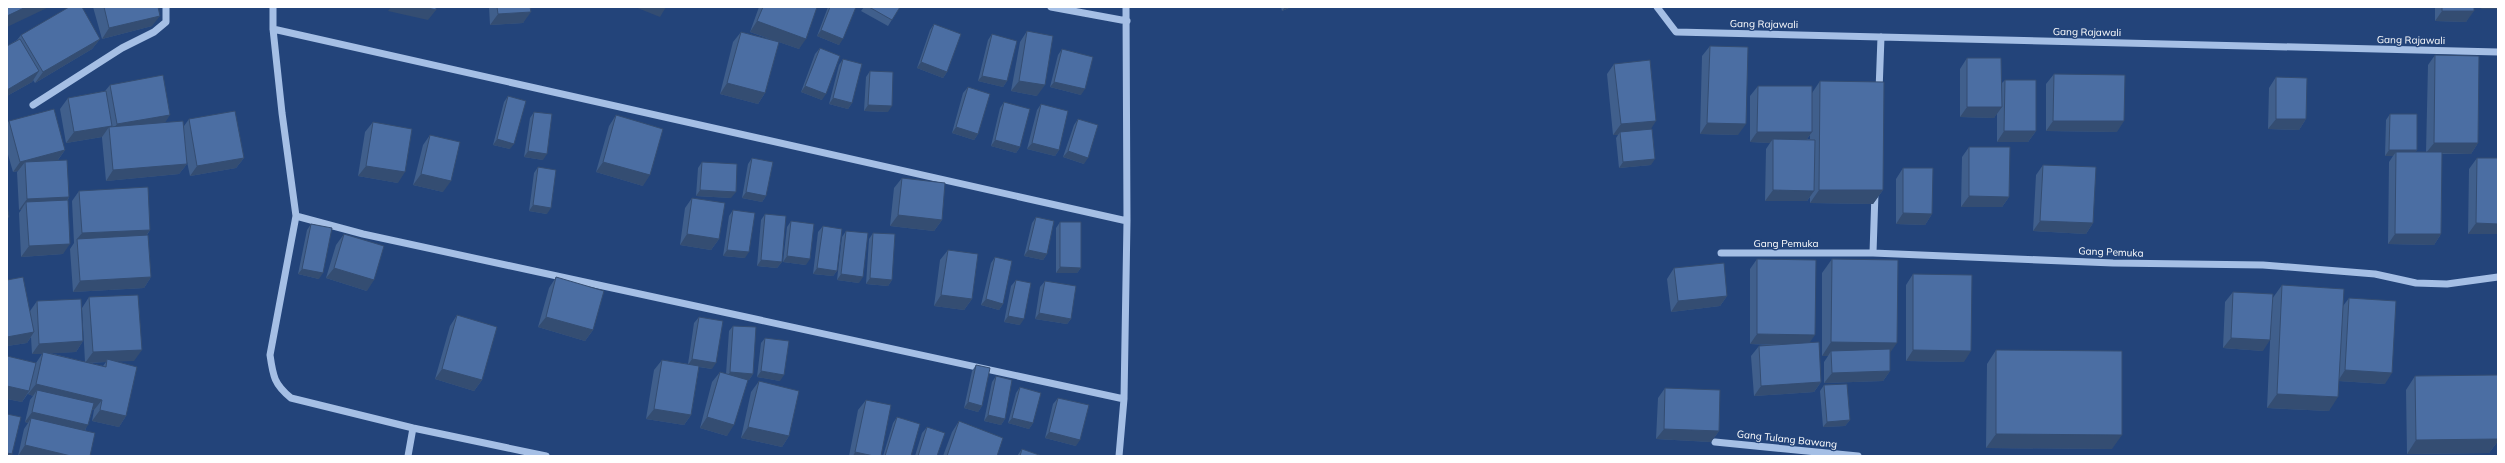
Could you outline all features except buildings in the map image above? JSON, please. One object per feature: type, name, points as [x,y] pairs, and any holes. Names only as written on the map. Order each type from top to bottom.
[{"type":"street","points":[[33,105],[122,48],[154,32],[166,22],[166,7]]},
{"type":"street","points":[[273,7],[273,29],[296,216],[270,355],[273,374],[278,388],[291,398],[413,428],[546,456]]},
{"type":"street","points":[[1051,7],[1127,21]]},
{"type":"street","points":[[1119,456],[1124,399],[1127,221],[1126,7]]},
{"type":"street","name":"Gang Rajawali","points":[[1657,7],[1676,32],[2498,52]]},
{"type":"street","points":[[273,29],[1127,221]]},
{"type":"street","points":[[1878,98],[1881,37]]},
{"type":"street","points":[[1873,253],[1876,184]]},
{"type":"street","points":[[296,216],[363,234],[1124,399]]},
{"type":"street","name":"Gang Pemuka","points":[[1721,253],[1873,253],[2113,263],[2263,265],[2375,274],[2416,283],[2447,284],[2498,277]]},
{"type":"street","points":[[408,456],[413,428]]},
{"type":"street","name":"Gang Tulang Bawang","points":[[1715,442],[1858,456]]}]
